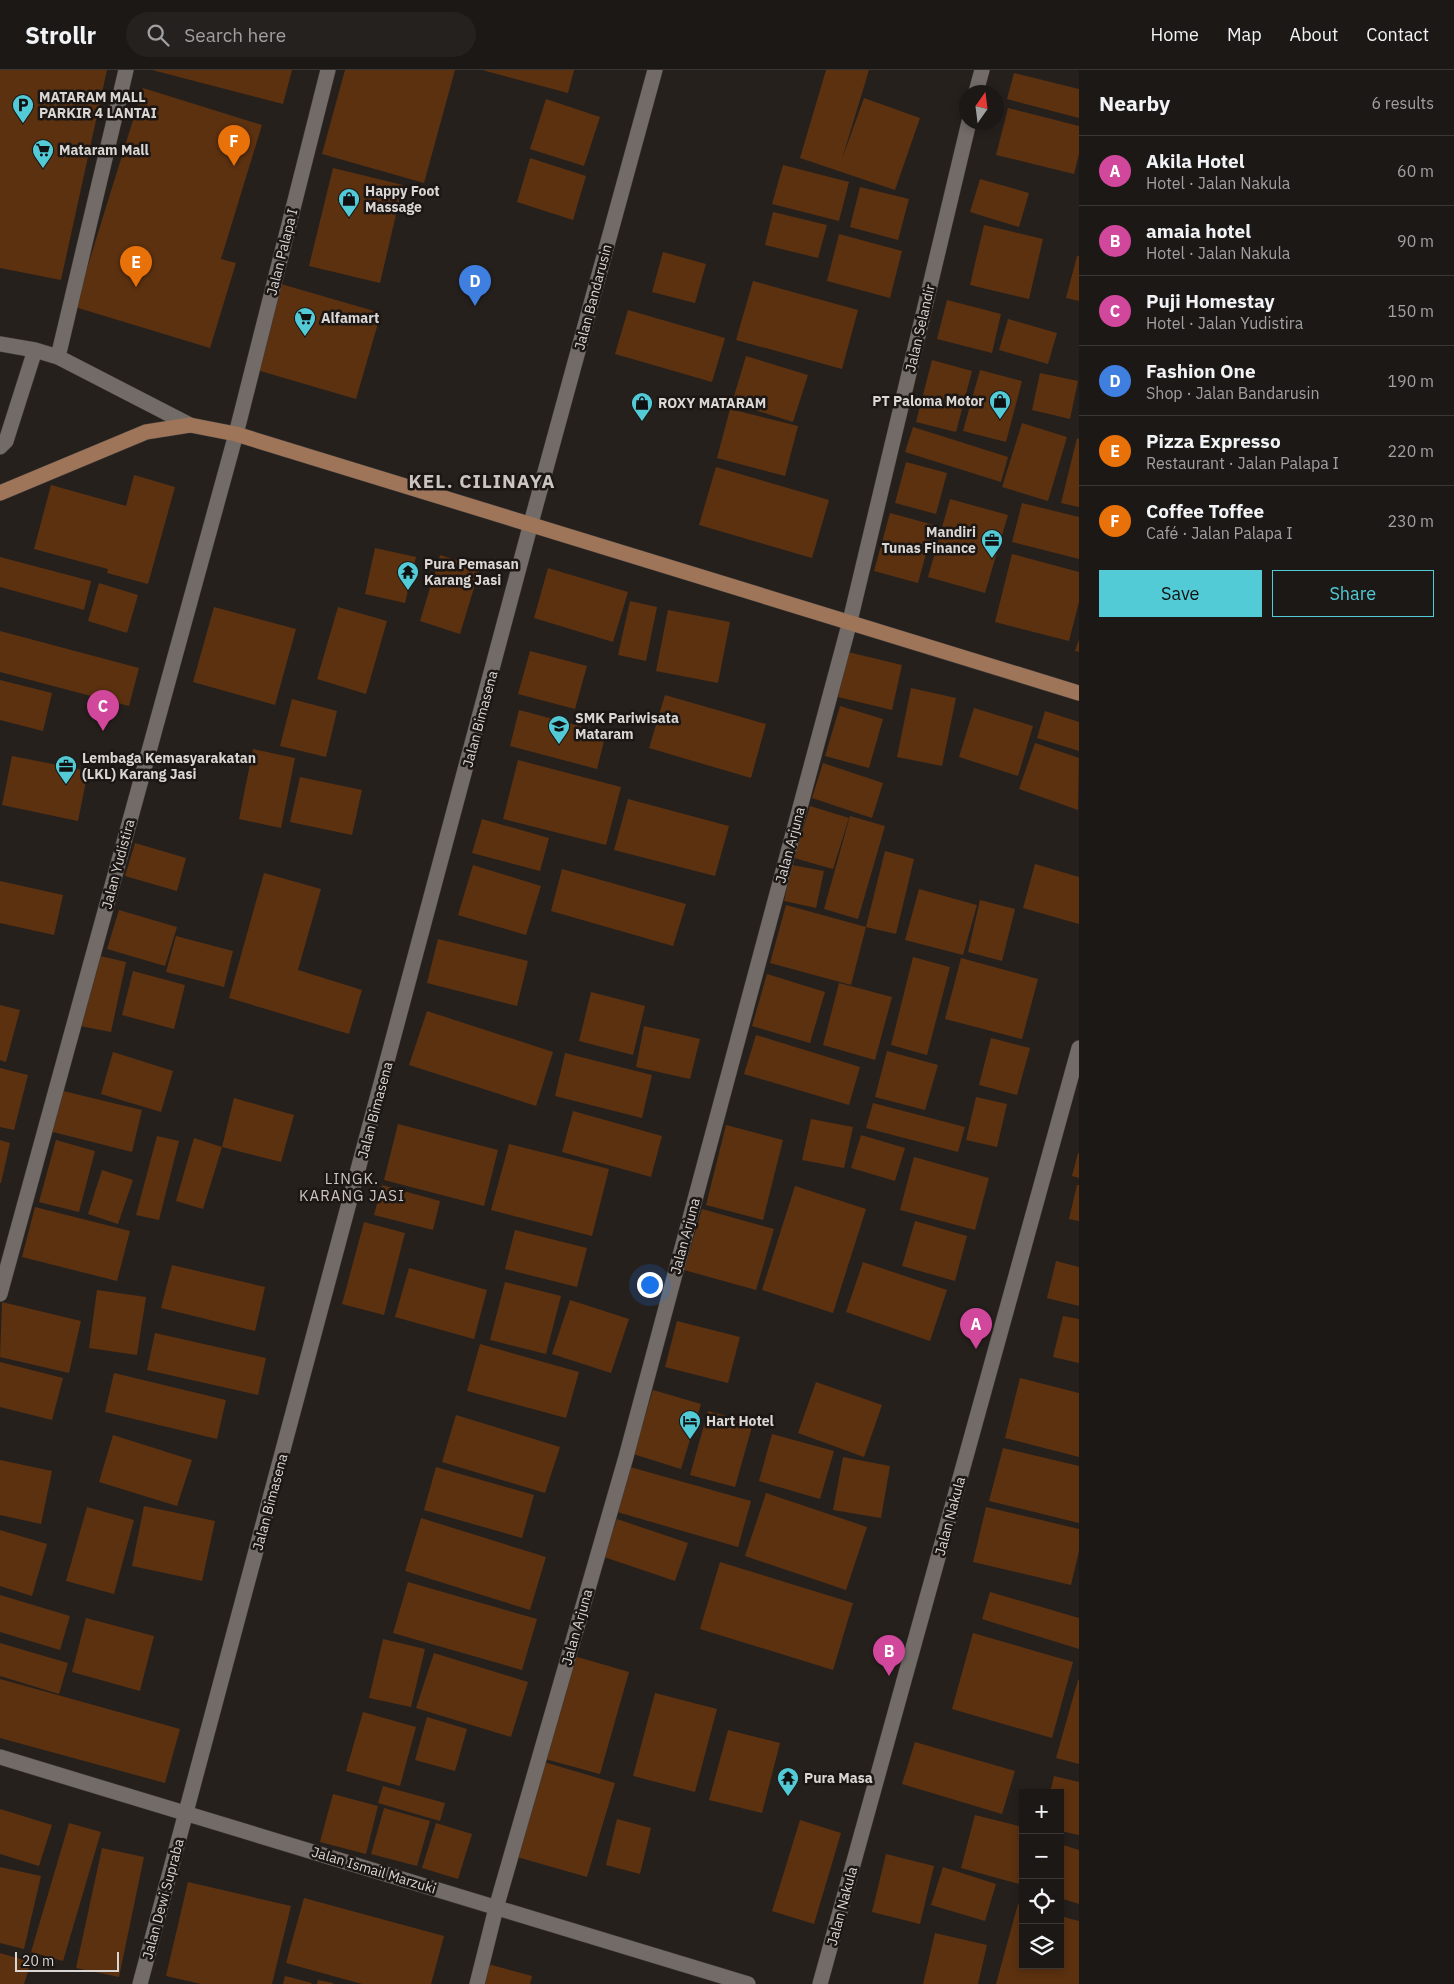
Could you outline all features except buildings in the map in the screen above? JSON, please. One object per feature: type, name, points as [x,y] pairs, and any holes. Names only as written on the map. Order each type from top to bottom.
[{"type":"main road","points":[[0,493],[146,432],[190,425],[236,434],[850,621],[1079,693]]},
{"type":"street","points":[[58,357],[126,70]]},
{"type":"street","name":"Jalan Palapa I","points":[[236,434],[328,70]]},
{"type":"street","name":"Jalan Bandarusin","points":[[531,523],[655,70]]},
{"type":"street","points":[[978,85],[982,70]]},
{"type":"street","name":"Jalan Selandir","points":[[850,621],[967,130]]},
{"type":"street","points":[[0,344],[35,350],[58,357],[190,425]]},
{"type":"street","points":[[0,448],[6,441],[35,350]]},
{"type":"street","name":"Jalan Yudistira","points":[[0,1294],[236,434]]},
{"type":"street","name":"Jalan Bimasena","points":[[186,1813],[531,523]]},
{"type":"street","name":"Jalan Arjuna","points":[[477,1984],[496,1908],[626,1457],[850,621]]},
{"type":"street","name":"Jalan Nakula","points":[[820,1984],[1079,1048]]},
{"type":"street","name":"Jalan Ismail Marzuki","points":[[0,1757],[748,1984]]},
{"type":"street","name":"Jalan Dewi Supraba","points":[[140,1984],[186,1813]]},
{"type":"place","name":"MATARAM MALL PARKIR 4 LANTAI","points":[[23,124]]},
{"type":"place","name":"Coffee Toffee","points":[[234,166]]},
{"type":"place","name":"Mataram Mall","points":[[43,169]]},
{"type":"place","name":"Happy Foot Massage","points":[[349,218]]},
{"type":"place","name":"Pizza Expresso","points":[[136,287]]},
{"type":"place","name":"Fashion One","points":[[475,306]]},
{"type":"place","name":"Alfamart","points":[[305,337]]},
{"type":"place","name":"PT Paloma Motor","points":[[1000,420]]},
{"type":"place","name":"ROXY MATARAM","points":[[642,422]]},
{"type":"place","name":"Mandiri Tunas Finance","points":[[992,559]]},
{"type":"place","name":"Pura Pemasan Karang Jasi","points":[[408,591]]},
{"type":"place","name":"Puji Homestay","points":[[103,731]]},
{"type":"place","name":"SMK Pariwisata Mataram","points":[[559,745]]},
{"type":"place","name":"Lembaga Kemasyarakatan (LKL) Karang Jasi","points":[[66,785]]},
{"type":"place","name":"Akila Hotel","points":[[976,1349]]},
{"type":"place","name":"Hart Hotel","points":[[690,1440]]},
{"type":"place","name":"amaia hotel","points":[[889,1676]]},
{"type":"place","name":"Pura Masa","points":[[788,1797]]},
{"type":"district","name":"KEL. CILINAYA","points":[[482,481]]},
{"type":"district","name":"LINGK. KARANG JASI","points":[[352,1186]]}]
